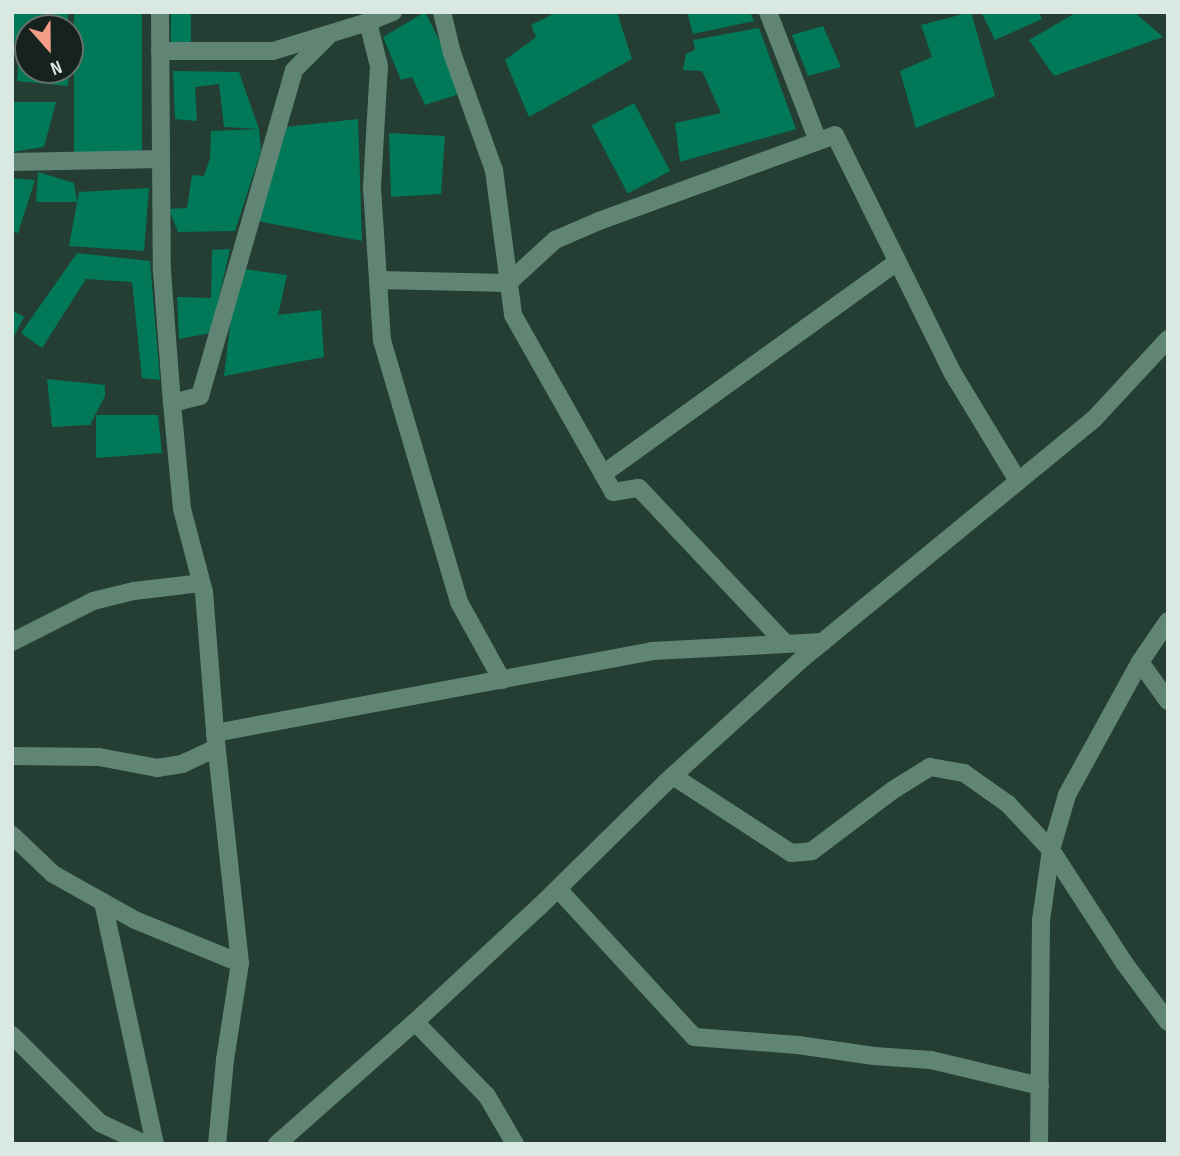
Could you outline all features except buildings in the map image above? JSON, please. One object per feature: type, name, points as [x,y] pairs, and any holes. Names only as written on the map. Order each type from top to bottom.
[{"type":"street","points":[[160,12],[162,271],[172,403],[182,509],[201,583],[240,962],[217,1144]]},
{"type":"street","points":[[160,51],[273,51],[327,37],[393,12]]},
{"type":"street","points":[[442,12],[452,52],[494,170],[513,315],[613,492],[639,488],[786,644]]},
{"type":"street","points":[[768,12],[818,141]]},
{"type":"street","points":[[368,22],[379,66],[372,187],[382,341],[455,589],[502,680]]},
{"type":"street","points":[[172,403],[200,396],[294,70],[327,37]]},
{"type":"street","points":[[378,280],[508,283],[555,240],[599,221],[835,135],[952,372],[1018,481]]},
{"type":"street","points":[[12,162],[160,159]]},
{"type":"street","points":[[603,474],[897,262]]},
{"type":"street","points":[[277,1144],[558,889],[673,776],[823,642],[1094,419],[1168,339]]},
{"type":"street","points":[[12,642],[93,601],[134,591],[201,583]]},
{"type":"street","points":[[1039,1144],[1041,920],[1051,850],[1067,795],[1140,662],[1168,621]]},
{"type":"street","points":[[12,756],[99,757],[158,768],[183,764],[216,741],[653,651],[823,642]]},
{"type":"street","points":[[1140,662],[1168,701]]},
{"type":"street","points":[[673,776],[791,853],[812,851],[893,790],[930,767],[964,773],[1007,804],[1051,850],[1125,964],[1168,1022]]},
{"type":"street","points":[[12,835],[53,874],[135,920],[240,962]]},
{"type":"street","points":[[558,889],[694,1037],[931,1060],[1040,1086]]},
{"type":"street","points":[[103,902],[155,1144]]},
{"type":"street","points":[[415,1021],[487,1096],[515,1144]]},
{"type":"street","points":[[12,1035],[100,1123],[145,1144]]}]
